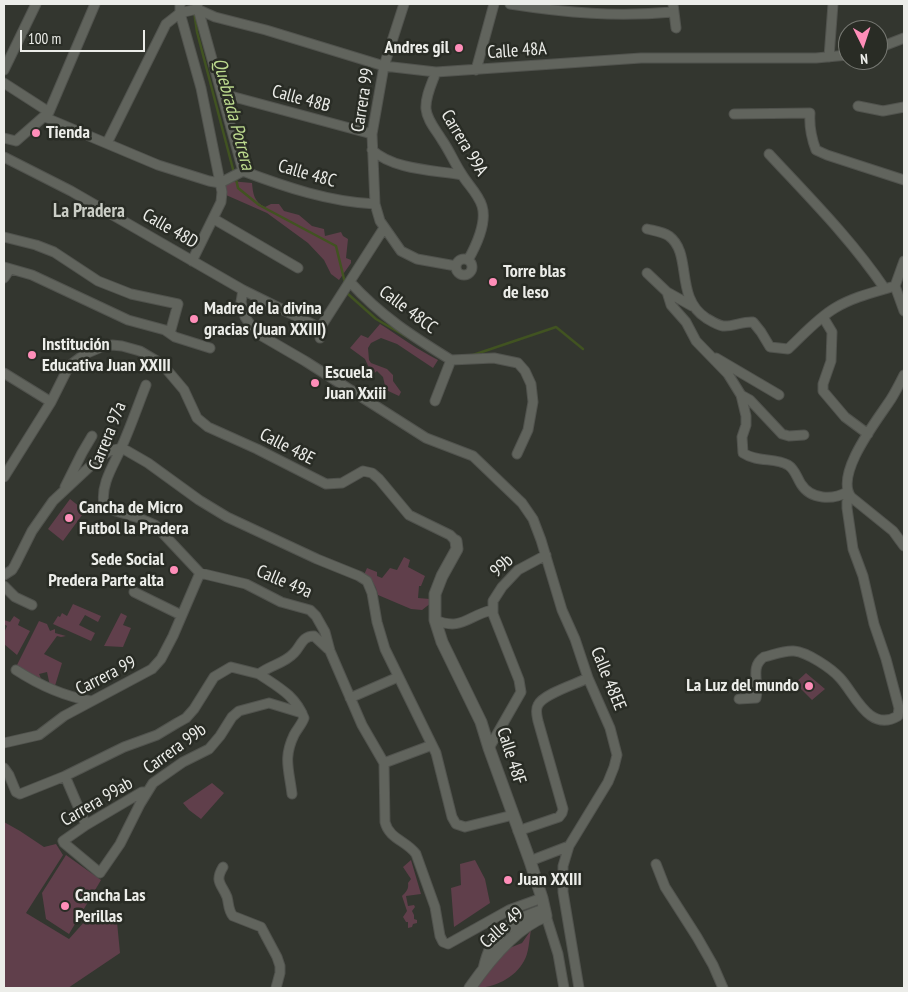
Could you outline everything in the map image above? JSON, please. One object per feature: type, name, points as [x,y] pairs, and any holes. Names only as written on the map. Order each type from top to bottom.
[{"type":"street","points":[[4,70],[36,4]]},
{"type":"street","points":[[4,138],[16,142],[47,114],[95,4]]},
{"type":"street","name":"Carrera 99","points":[[375,204],[372,134],[384,66],[404,4]]},
{"type":"street","points":[[476,70],[494,4]]},
{"type":"street","points":[[510,4],[578,13],[609,14],[673,8],[676,28]]},
{"type":"street","points":[[829,57],[834,4]]},
{"type":"street","points":[[4,83],[47,114],[51,120],[107,143],[188,176],[222,182],[242,171],[223,94],[196,7],[181,10],[166,24],[107,143]]},
{"type":"street","name":"Calle 48A","points":[[196,7],[215,16],[384,66],[436,72],[641,58],[816,58],[838,56]]},
{"type":"street","points":[[181,10],[222,182],[221,202],[192,261]]},
{"type":"street","points":[[888,44],[904,38]]},
{"type":"street","name":"Carrera 99A","points":[[436,72],[429,92],[426,110],[431,123],[482,207],[482,229],[474,251],[468,260]]},
{"type":"street","name":"Calle 48B","points":[[223,94],[372,134]]},
{"type":"street","points":[[858,106],[883,111],[904,107]]},
{"type":"street","points":[[734,114],[810,113],[809,124],[816,150],[904,180]]},
{"type":"street","points":[[372,150],[378,155],[405,166],[462,175]]},
{"type":"street","points":[[769,154],[839,229],[890,288],[904,311]]},
{"type":"street","name":"Calle 48D","points":[[4,157],[71,190],[320,333],[349,283]]},
{"type":"street","name":"Calle 48C","points":[[242,171],[349,202],[375,204]]},
{"type":"street","points":[[375,204],[380,221],[401,251],[417,259],[456,266]]},
{"type":"street","points":[[214,219],[298,268]]},
{"type":"street","points":[[349,283],[384,228]]},
{"type":"street","points":[[647,229],[661,232],[670,237],[676,245],[680,254],[685,284],[692,306]]},
{"type":"street","points":[[4,237],[36,245],[54,252],[98,281],[131,294],[178,304],[170,333]]},
{"type":"street","points":[[468,260],[472,268],[466,274],[458,272],[456,266],[460,261],[468,260]]},
{"type":"street","points":[[647,272],[667,292],[692,306],[713,322],[724,326],[746,321],[753,322],[770,347],[788,349],[823,316],[842,304],[890,288],[904,261]]},
{"type":"street","points":[[4,278],[7,268],[32,275],[128,320],[158,328],[175,337],[210,348]]},
{"type":"street","name":"Calle 48CC","points":[[349,283],[369,303],[402,330],[451,360]]},
{"type":"street","name":"Calle 48EE","points":[[243,290],[241,302],[245,318],[262,336],[306,361],[433,441],[468,453],[486,467],[530,512],[546,555],[557,595],[588,678],[610,728],[617,754],[608,782],[569,846],[563,866],[563,892],[578,988]]},
{"type":"street","points":[[667,292],[671,305],[686,322],[696,341],[728,374],[741,395],[746,416],[746,425],[742,437],[743,453],[750,458],[781,462],[788,465],[794,470],[807,491],[824,498],[849,494]]},
{"type":"street","points":[[823,316],[832,332],[831,361],[824,390],[845,417],[868,434]]},
{"type":"street","name":"Calle 48E","points":[[51,402],[65,373],[73,362],[90,351],[112,345],[140,351],[162,364],[184,390],[197,418],[208,427],[257,449],[326,484],[342,483],[363,471],[372,472],[409,515],[450,535],[456,541]]},
{"type":"street","points":[[707,352],[779,395]]},
{"type":"street","points":[[435,401],[451,360],[494,358],[518,363],[525,371],[531,384],[533,402],[528,430],[517,454]]},
{"type":"street","points":[[4,375],[51,402],[4,477]]},
{"type":"street","points":[[739,699],[756,698],[755,672],[756,664],[760,660],[764,657],[793,651],[803,653],[833,670],[858,704],[872,716],[880,720],[888,720],[898,716],[899,708],[854,549],[847,508],[849,494],[847,481],[852,462],[904,375]]},
{"type":"street","name":"Carrera 97a","points":[[146,385],[122,448],[108,477],[104,501],[109,509],[155,525],[166,534],[200,572]]},
{"type":"street","points":[[741,395],[750,400],[782,434],[804,436]]},
{"type":"street","points":[[63,492],[92,436]]},
{"type":"street","points":[[4,575],[12,570],[40,518],[53,500],[109,451],[122,448],[148,463],[199,500],[228,516],[317,559],[364,578],[371,588],[385,649],[438,761],[452,817],[456,824],[465,827],[513,816]]},
{"type":"street","points":[[849,494],[893,531],[904,546]]},
{"type":"street","name":"Calle 48F","points":[[456,541],[457,549],[442,576],[435,594],[435,620],[442,642],[481,722],[530,861],[558,954],[564,988]]},
{"type":"street","name":"99b","points":[[492,610],[493,601],[502,586],[518,570],[546,555]]},
{"type":"street","name":"Carrera 99","points":[[4,743],[39,735],[64,716],[152,669],[161,659],[173,636],[200,572]]},
{"type":"street","name":"Calle 49a","points":[[200,572],[246,584],[282,603],[310,610],[319,619],[330,651],[362,725],[384,764]]},
{"type":"street","points":[[4,586],[15,596],[32,605]]},
{"type":"street","points":[[134,592],[181,615]]},
{"type":"street","points":[[435,620],[454,625],[492,610],[519,680],[521,692],[489,748]]},
{"type":"street","points":[[259,674],[265,669],[283,663],[295,652],[304,638],[308,636],[314,636],[330,651]]},
{"type":"street","points":[[4,768],[9,774],[14,790],[20,794],[65,776],[124,747],[157,735],[186,718],[194,709],[211,680],[231,667],[259,674],[294,699],[302,714],[303,720],[295,732],[286,754],[292,794]]},
{"type":"street","points":[[16,670],[42,685],[74,698],[91,701]]},
{"type":"street","points":[[350,698],[398,677]]},
{"type":"street","points":[[518,831],[558,817],[563,809],[538,722],[537,706],[549,695],[588,678]]},
{"type":"street","name":"Carrera 99b","points":[[63,841],[66,846],[100,873],[120,844],[147,792],[158,779],[183,762],[209,749],[232,717],[239,711],[269,703],[279,704],[302,714]]},
{"type":"street","points":[[432,745],[384,764],[385,822],[390,834],[412,848],[416,854],[435,908],[440,936],[443,942],[448,944],[509,910],[544,908]]},
{"type":"street","points":[[65,776],[86,825]]},
{"type":"street","name":"Carrera 99ab","points":[[63,841],[142,792],[147,792]]},
{"type":"street","points":[[530,861],[569,846]]},
{"type":"street","points":[[656,864],[665,887],[701,944],[723,988]]},
{"type":"street","points":[[224,867],[220,872],[219,884],[227,896],[230,912],[233,916],[261,927],[277,957],[280,973],[276,988]]},
{"type":"street","name":"Calle 49","points":[[470,988],[484,969],[490,948],[500,933],[519,920],[544,908]]},
{"type":"shaded area","points":[[230,181],[252,183],[258,203],[265,207],[271,204],[279,204],[284,211],[299,215],[312,226],[324,229],[325,236],[341,232],[348,239],[346,258],[351,260],[351,263],[339,280],[331,274],[324,260],[308,243],[267,213],[226,195],[224,186]]},
{"type":"shaded area","points":[[380,324],[438,360],[433,368],[397,344],[381,338],[371,343],[368,348],[369,360],[371,363],[387,369],[393,375],[393,381],[401,392],[399,396],[386,390],[383,377],[377,371],[367,379],[365,377],[369,368],[365,359],[350,348],[361,335],[368,338]]},
{"type":"shaded area","name":"Cancha de Micro Futbol la Pradera","points":[[70,499],[85,511],[63,541],[48,529]]},
{"type":"shaded area","points":[[404,557],[410,560],[408,567],[425,576],[421,586],[419,586],[418,598],[430,599],[431,603],[422,610],[411,609],[378,595],[376,588],[364,575],[367,568],[377,572],[377,576],[382,578],[390,568],[397,570]]},
{"type":"shaded area","points":[[73,604],[101,616],[98,622],[85,615],[79,625],[95,633],[91,641],[53,624],[62,613],[67,616]]},
{"type":"shaded area","points":[[121,613],[127,616],[123,625],[131,628],[123,647],[104,646]]},
{"type":"shaded area","points":[[14,616],[20,620],[18,625],[30,631],[17,655],[4,644],[4,633],[7,626],[4,624],[4,620],[10,622]]},
{"type":"shaded area","points":[[39,621],[47,624],[50,631],[55,629],[55,633],[66,636],[57,636],[44,654],[62,663],[54,689],[50,686],[47,672],[39,674],[43,683],[16,667]]},
{"type":"shaded area","name":"La Luz del mundo","points":[[806,673],[825,689],[812,700],[795,683]]},
{"type":"shaded area","points":[[212,783],[224,793],[201,819],[183,803]]},
{"type":"shaded area","points":[[4,822],[44,847],[56,844],[63,855],[26,913],[69,939],[93,912],[117,922],[120,953],[68,988],[4,988]]},
{"type":"shaded area","name":"Cancha Las Perillas","points":[[66,855],[101,880],[69,934],[46,919],[42,893]]},
{"type":"shaded area","points":[[411,860],[421,894],[406,896],[408,906],[414,905],[415,907],[412,911],[414,919],[417,920],[417,923],[408,928],[408,922],[403,917],[407,911],[402,896],[407,890],[411,879],[403,867]]},
{"type":"shaded area","points":[[475,860],[485,879],[490,903],[454,927],[451,888],[461,885],[460,864]]},
{"type":"shaded area","points":[[531,930],[526,958],[520,967],[503,981],[482,988],[475,988],[502,951],[522,943]]},
{"type":"waterway","name":"Quebrada Potrera","points":[[194,11],[197,32],[234,173]]},
{"type":"waterway","name":"Quebrada Potrera","points":[[236,179],[238,188],[259,205],[336,246],[345,283]]},
{"type":"waterway","name":"Quebrada Potrera","points":[[347,291],[376,319],[414,341]]},
{"type":"waterway","name":"Quebrada Potrera","points":[[470,356],[556,327],[583,349]]},
{"type":"place","name":"Andres gil","points":[[459,48]]},
{"type":"place","name":"Tienda","points":[[36,133]]},
{"type":"place","name":"Torre blas de leso","points":[[493,282]]},
{"type":"place","name":"Madre de la divina gracias (Juan XXIII)","points":[[194,319]]},
{"type":"place","name":"Institución Educativa Juan XXIII","points":[[32,355]]},
{"type":"place","name":"Escuela Juan Xxiii","points":[[315,383]]},
{"type":"place","name":"Cancha de Micro Futbol la Pradera","points":[[69,518]]},
{"type":"place","name":"Sede Social Predera Parte alta","points":[[174,570]]},
{"type":"place","name":"La Luz del mundo","points":[[809,686]]},
{"type":"place","name":"Juan XXIII","points":[[508,880]]},
{"type":"place","name":"Cancha Las Perillas","points":[[65,906]]},
{"type":"district","name":"La Pradera","points":[[89,212]]}]
